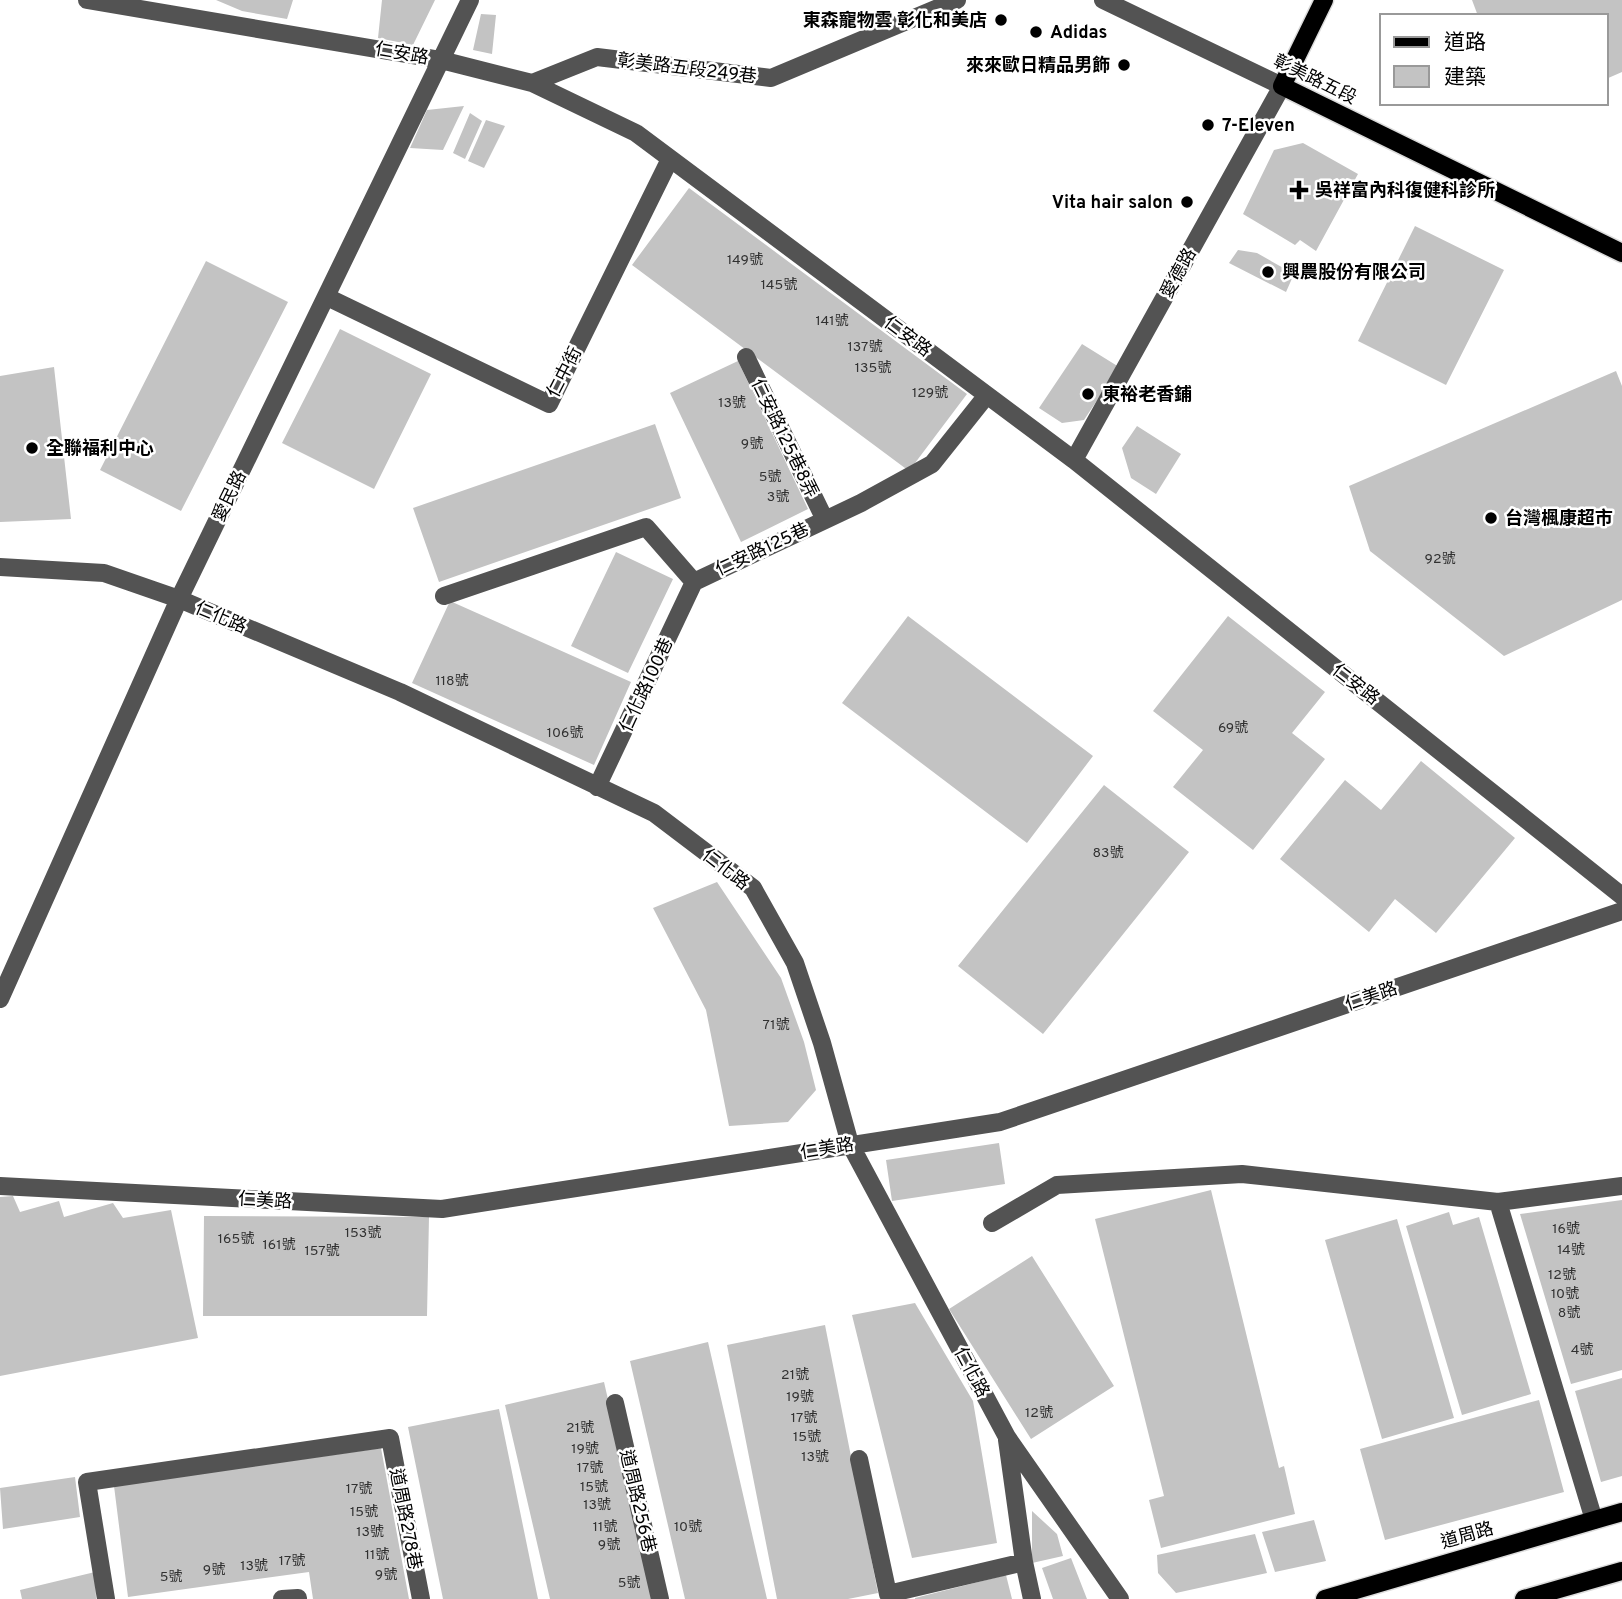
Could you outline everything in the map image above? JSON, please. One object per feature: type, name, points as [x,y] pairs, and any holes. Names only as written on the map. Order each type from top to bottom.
[{"type":"main road","points":[[1282,86],[1325,0]]},
{"type":"main road","name":"彰美路五段","points":[[1282,86],[1622,253]]},
{"type":"main road","name":"道周路","points":[[1325,1599],[1622,1512]]},
{"type":"main road","points":[[1524,1599],[1622,1571]]},
{"type":"street","name":"仁安路","points":[[87,0],[441,60],[532,83],[636,133],[1074,460],[1622,896]]},
{"type":"street","name":"愛民路","points":[[0,999],[179,599],[470,0]]},
{"type":"street","name":"彰美路五段249巷","points":[[532,83],[597,57],[771,78],[957,0]]},
{"type":"street","name":"彰美路五段","points":[[1103,0],[1282,86]]},
{"type":"street","name":"愛德路","points":[[1074,460],[1282,86]]},
{"type":"street","name":"仁中街","points":[[327,297],[549,404],[670,159]]},
{"type":"street","name":"仁安路125巷8弄","points":[[746,357],[825,520]]},
{"type":"street","name":"仁安路125巷","points":[[444,596],[646,527],[694,582],[825,520],[932,464],[987,395]]},
{"type":"street","name":"仁化路","points":[[0,567],[104,573],[179,599],[400,692],[654,813],[753,888],[795,963],[822,1043],[850,1144],[1007,1437],[1120,1599]]},
{"type":"street","name":"仁化路100巷","points":[[597,787],[694,582]]},
{"type":"street","name":"仁美路","points":[[0,1186],[442,1209],[1000,1122],[1622,911]]},
{"type":"street","points":[[992,1223],[1057,1185],[1242,1174],[1498,1202],[1622,1186]]},
{"type":"street","points":[[1498,1202],[1594,1520]]},
{"type":"street","name":"道周路256巷","points":[[615,1403],[660,1599]]},
{"type":"street","points":[[1007,1437],[1024,1562],[1032,1599]]},
{"type":"street","name":"道周路278巷","points":[[106,1599],[87,1482],[390,1438],[421,1599]]},
{"type":"street","points":[[859,1460],[888,1594],[1024,1562]]},
{"type":"building","points":[[216,0],[293,0],[287,19],[242,11]]},
{"type":"building","points":[[382,0],[435,0],[413,45],[378,38]]},
{"type":"building","points":[[1472,0],[1622,0],[1622,72],[1608,78],[1608,14],[1477,14]]},
{"type":"building","points":[[481,14],[496,15],[492,54],[473,50]]},
{"type":"building","points":[[464,106],[443,150],[410,148],[427,110]]},
{"type":"building","points":[[470,113],[482,121],[465,159],[453,153]]},
{"type":"building","points":[[486,120],[505,126],[484,168],[468,161]]},
{"type":"building","points":[[1303,143],[1358,174],[1316,251],[1300,240],[1295,245],[1243,214],[1274,150]]},
{"type":"building","points":[[689,188],[967,394],[909,471],[632,265]]},
{"type":"building","points":[[1415,226],[1504,270],[1446,385],[1358,341]]},
{"type":"building","name":"興農股份有限公司","points":[[1238,250],[1257,253],[1294,274],[1286,292],[1229,263]]},
{"type":"building","points":[[206,261],[288,302],[181,511],[100,470]]},
{"type":"building","points":[[340,329],[431,374],[374,489],[282,443]]},
{"type":"building","points":[[1082,344],[1119,367],[1084,420],[1062,423],[1039,408]]},
{"type":"building","points":[[738,361],[808,509],[741,542],[670,393]]},
{"type":"building","name":"全聯福利中心","points":[[54,367],[71,519],[0,522],[0,376]]},
{"type":"building","name":"台灣楓康超市","points":[[1616,371],[1622,386],[1622,600],[1504,656],[1370,551],[1349,486]]},
{"type":"building","points":[[655,424],[681,498],[439,582],[413,508]]},
{"type":"building","points":[[1137,426],[1181,454],[1156,494],[1131,478],[1122,448]]},
{"type":"building","points":[[616,552],[673,579],[628,673],[571,646]]},
{"type":"building","points":[[450,601],[631,682],[594,765],[412,683]]},
{"type":"building","points":[[908,616],[1093,756],[1027,843],[842,703]]},
{"type":"building","points":[[1228,616],[1325,692],[1292,733],[1325,759],[1253,850],[1173,787],[1203,750],[1153,711]]},
{"type":"building","points":[[1421,761],[1515,838],[1436,933],[1395,899],[1369,932],[1280,859],[1345,780],[1381,810]]},
{"type":"building","points":[[1104,785],[1189,852],[1043,1034],[958,966]]},
{"type":"building","points":[[717,882],[781,978],[804,1042],[816,1090],[788,1122],[729,1126],[706,1010],[653,908]]},
{"type":"building","points":[[999,1143],[1005,1184],[892,1201],[886,1160]]},
{"type":"building","points":[[1211,1190],[1279,1468],[1284,1466],[1295,1514],[1161,1548],[1149,1500],[1164,1496],[1095,1219]]},
{"type":"building","points":[[13,1196],[20,1212],[59,1201],[64,1217],[113,1203],[123,1218],[171,1210],[198,1338],[0,1376],[0,1197]]},
{"type":"building","points":[[1622,1200],[1622,1370],[1571,1384],[1520,1214]]},
{"type":"building","points":[[1449,1212],[1453,1225],[1479,1217],[1531,1394],[1462,1415],[1406,1226]]},
{"type":"building","points":[[204,1216],[429,1217],[427,1316],[203,1316]]},
{"type":"building","points":[[1397,1219],[1454,1418],[1382,1439],[1325,1240]]},
{"type":"building","points":[[1032,1256],[1114,1386],[1031,1439],[949,1309]]},
{"type":"building","points":[[915,1303],[973,1401],[997,1543],[912,1558],[852,1315]]},
{"type":"building","points":[[825,1325],[878,1593],[848,1599],[777,1599],[727,1345]]},
{"type":"building","points":[[708,1342],[767,1599],[685,1599],[630,1361]]},
{"type":"building","points":[[1622,1378],[1622,1476],[1601,1482],[1575,1391]]},
{"type":"building","points":[[604,1382],[654,1599],[550,1599],[505,1405]]},
{"type":"building","points":[[1539,1400],[1564,1492],[1385,1540],[1360,1449]]},
{"type":"building","points":[[499,1409],[538,1599],[443,1599],[408,1427]]},
{"type":"building","points":[[381,1448],[409,1599],[313,1599],[309,1572],[128,1597],[114,1486]]},
{"type":"building","points":[[75,1477],[80,1517],[3,1529],[0,1488]]},
{"type":"building","points":[[1032,1511],[1057,1534],[1063,1556],[1032,1563]]},
{"type":"building","points":[[1314,1520],[1326,1561],[1275,1572],[1262,1532]]},
{"type":"building","points":[[1255,1534],[1267,1573],[1176,1593],[1158,1573],[1157,1555]]},
{"type":"building","points":[[1071,1558],[1087,1599],[1053,1599],[1042,1568]]},
{"type":"building","points":[[95,1572],[96,1599],[22,1599],[20,1590]]},
{"type":"building","points":[[1006,1575],[1012,1599],[915,1599],[915,1598]]},
{"type":"place","name":"東森寵物雲 彰化和美店","points":[[1001,20]]},
{"type":"place","name":"Adidas","points":[[1036,32]]},
{"type":"place","name":"來來歐日精品男飾","points":[[1124,65]]},
{"type":"place","name":"7-Eleven","points":[[1208,125]]},
{"type":"place","name":"吳祥富內科復健科診所","points":[[1299,190]]},
{"type":"place","name":"Vita hair salon","points":[[1187,202]]},
{"type":"place","name":"興農股份有限公司","points":[[1268,272]]},
{"type":"place","name":"東裕老香鋪","points":[[1088,394]]},
{"type":"place","name":"全聯福利中心","points":[[32,448]]},
{"type":"place","name":"台灣楓康超市","points":[[1491,518]]}]
